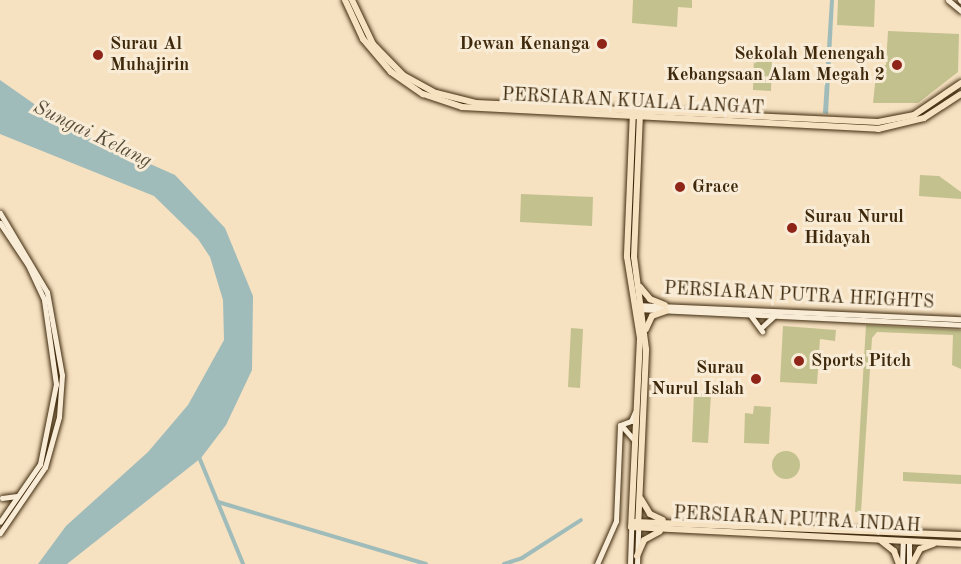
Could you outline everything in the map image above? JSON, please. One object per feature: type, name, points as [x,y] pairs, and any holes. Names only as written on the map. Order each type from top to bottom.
[{"type":"main road","name":"PERSIARAN KUALA LANGAT","points":[[345,0],[373,53],[408,85],[462,107],[878,122],[907,121]]},
{"type":"main road","name":"PERSIARAN KUALA LANGAT","points":[[352,0],[382,54],[424,88],[461,100],[526,109],[878,129],[907,121],[961,83]]},
{"type":"main road","points":[[925,123],[933,114],[961,94]]},
{"type":"main road","points":[[925,123],[929,106]]},
{"type":"main road","points":[[761,117],[772,111],[781,118]]},
{"type":"main road","points":[[635,525],[634,446],[640,338],[637,281],[640,133],[637,114]]},
{"type":"main road","points":[[635,525],[640,496],[646,329],[638,307],[627,257],[632,139],[637,114]]},
{"type":"main road","points":[[620,116],[628,124],[632,139]]},
{"type":"main road","points":[[640,133],[656,118]]},
{"type":"main road","points":[[907,121],[925,123]]},
{"type":"main road","points":[[637,281],[650,299],[665,308],[652,316],[646,329]]},
{"type":"main road","points":[[640,496],[650,514],[670,522]]},
{"type":"main road","name":"PERSIARAN PUTRA INDAH","points":[[635,525],[670,522],[961,535]]},
{"type":"main road","name":"PERSIARAN PUTRA INDAH","points":[[635,525],[670,530],[906,539],[961,544]]},
{"type":"main road","points":[[800,536],[816,533],[803,528]]},
{"type":"main road","points":[[840,538],[822,533],[841,529]]},
{"type":"main road","points":[[637,556],[648,536],[670,530]]},
{"type":"main road","points":[[873,530],[906,539],[934,533]]},
{"type":"main road","points":[[879,539],[894,551],[900,564]]},
{"type":"main road","points":[[910,564],[925,546],[946,543]]},
{"type":"street","points":[[948,0],[961,11]]},
{"type":"street","points":[[0,213],[47,292],[59,385],[45,467],[0,533]]},
{"type":"street","points":[[0,223],[28,265],[44,300],[59,385],[40,464],[0,522]]},
{"type":"street","name":"PERSIARAN PUTRA HEIGHTS","points":[[638,307],[961,319]]},
{"type":"street","name":"PERSIARAN PUTRA HEIGHTS","points":[[665,308],[961,325]]},
{"type":"street","points":[[747,314],[758,321],[762,329],[776,315]]},
{"type":"street","points":[[597,564],[616,521],[622,426],[636,411]]},
{"type":"street","points":[[622,426],[631,433],[634,446]]},
{"type":"street","points":[[6,513],[2,498],[22,493]]},
{"type":"street","points":[[635,525],[637,564]]},
{"type":"street","points":[[630,564],[635,525]]},
{"type":"street","points":[[900,564],[906,539]]},
{"type":"street","points":[[906,539],[910,564]]},
{"type":"shaded area","points":[[633,0],[692,0],[692,8],[678,7],[677,27],[632,23]]},
{"type":"shaded area","points":[[838,0],[875,0],[874,27],[837,25]]},
{"type":"shaded area","points":[[888,31],[959,34],[958,72],[918,103],[873,103],[877,66],[886,65]]},
{"type":"shaded area","points":[[754,55],[772,55],[771,91],[753,90]]},
{"type":"shaded area","points":[[920,175],[939,176],[961,192],[961,199],[919,196]]},
{"type":"shaded area","points":[[521,194],[593,197],[592,226],[520,222]]},
{"type":"shaded area","points":[[866,325],[961,330],[961,369],[952,365],[953,335],[877,332],[872,338],[861,512],[855,512]]},
{"type":"shaded area","points":[[783,326],[836,330],[835,341],[820,339],[817,384],[780,382]]},
{"type":"shaded area","points":[[571,328],[583,329],[580,388],[568,387]]},
{"type":"shaded area","points":[[694,393],[711,394],[708,443],[692,442]]},
{"type":"shaded area","points":[[754,406],[771,407],[769,444],[744,443],[745,413],[753,414]]},
{"type":"shaded area","points":[[786,451],[796,455],[800,465],[796,475],[786,479],[776,475],[772,465],[776,455]]},
{"type":"shaded area","points":[[903,472],[961,475],[961,484],[903,481]]},
{"type":"water","points":[[830,0],[834,0],[828,114],[823,113]]},
{"type":"water","points":[[0,80],[67,127],[175,175],[225,228],[253,296],[252,370],[226,425],[201,458],[67,564],[38,564],[66,526],[148,452],[188,405],[224,340],[223,300],[210,257],[198,239],[154,196],[0,134]]},
{"type":"waterway","points":[[199,457],[243,564]]},
{"type":"waterway","points":[[218,502],[426,564]]},
{"type":"waterway","points":[[504,564],[522,558],[581,520]]},
{"type":"place","name":"Dewan Kenanga","points":[[602,44]]},
{"type":"place","name":"Surau Al Muhajirin","points":[[98,55]]},
{"type":"place","name":"Sekolah Menengah Kebangsaan Alam Megah 2","points":[[897,65]]},
{"type":"place","name":"Grace","points":[[680,187]]},
{"type":"place","name":"Surau Nurul Hidayah","points":[[792,228]]},
{"type":"place","name":"Sports Pitch","points":[[799,361]]},
{"type":"place","name":"Surau Nurul Islah","points":[[756,379]]},
{"type":"water label","name":"Sungai Kelang","points":[[92,135]]}]
